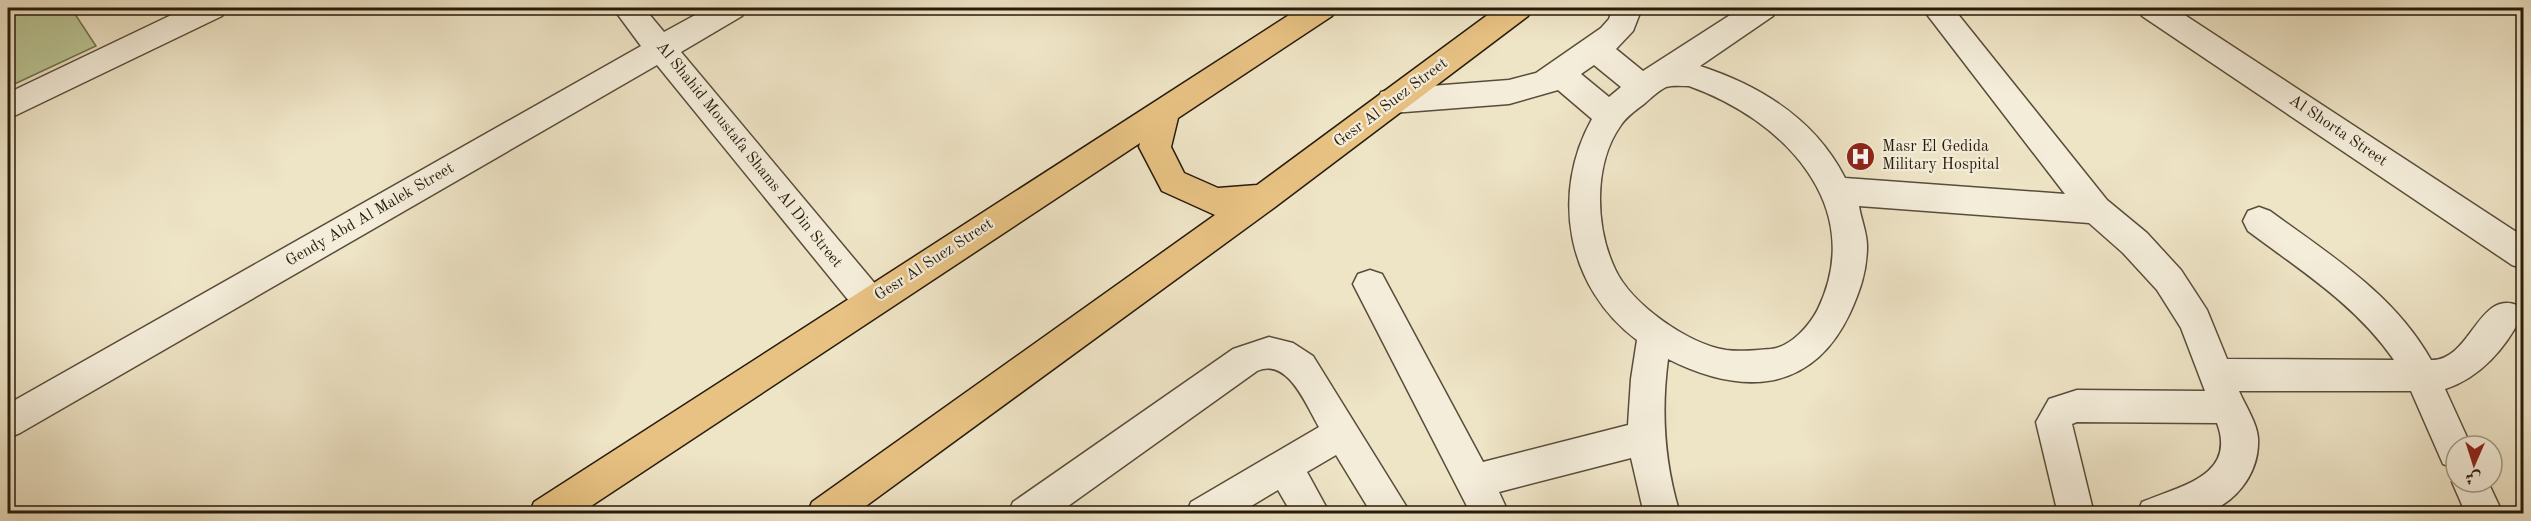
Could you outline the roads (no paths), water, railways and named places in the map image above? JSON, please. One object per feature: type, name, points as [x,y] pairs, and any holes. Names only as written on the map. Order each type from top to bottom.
[{"type":"main road","name":"Gesr Al Suez Street","points":[[547,513],[1322,8]]},
{"type":"main road","name":"Gesr Al Suez Street","points":[[825,513],[1264,198],[1518,8]]},
{"type":"main road","points":[[1166,109],[1155,147],[1173,182],[1215,202],[1264,198]]},
{"type":"street","points":[[8,107],[173,16],[212,8]]},
{"type":"street","name":"Al Shahid Moustafa Shams Al Din Street","points":[[627,8],[870,302]]},
{"type":"street","name":"Gendy Abd Al Malek Street","points":[[8,422],[732,8]]},
{"type":"street","points":[[1392,101],[1527,89],[1560,74],[1595,49],[1623,23],[1626,8]]},
{"type":"street","points":[[1595,49],[1652,82],[1689,74],[1713,80],[1751,101],[1786,126],[1817,157],[1838,191],[1851,230],[1851,273],[1840,306],[1815,343],[1782,363],[1733,366],[1692,354],[1655,335],[1625,309],[1603,280],[1590,248],[1583,200],[1590,155],[1610,115],[1652,82],[1763,8]]},
{"type":"street","points":[[1937,8],[2096,210],[2135,243],[2169,280],[2195,321],[2240,438],[2236,467],[2218,488],[2155,513]]},
{"type":"street","name":"Al Shorta Street","points":[[2152,8],[2523,255]]},
{"type":"street","points":[[1560,74],[1610,115]]},
{"type":"street","points":[[1838,191],[2096,210]]},
{"type":"street","points":[[2259,220],[2359,298],[2384,322],[2405,349],[2447,434]]},
{"type":"street","points":[[1370,284],[1491,513]]},
{"type":"street","points":[[2076,513],[2054,422],[2061,410],[2077,405],[2222,391],[2453,373],[2465,365],[2505,315]]},
{"type":"street","points":[[1655,335],[1646,401],[1647,437],[1662,513]]},
{"type":"street","points":[[1026,513],[1245,360],[1264,351],[1285,354],[1301,367],[1393,513]]},
{"type":"street","points":[[1204,513],[1342,432]]},
{"type":"street","points":[[1474,481],[1647,437]]},
{"type":"street","points":[[1283,465],[1312,513]]},
{"type":"street","points":[[2476,494],[2486,513]]},
{"type":"place","name":"Masr El Gedida Military Hospital","points":[[1861,156]]}]
